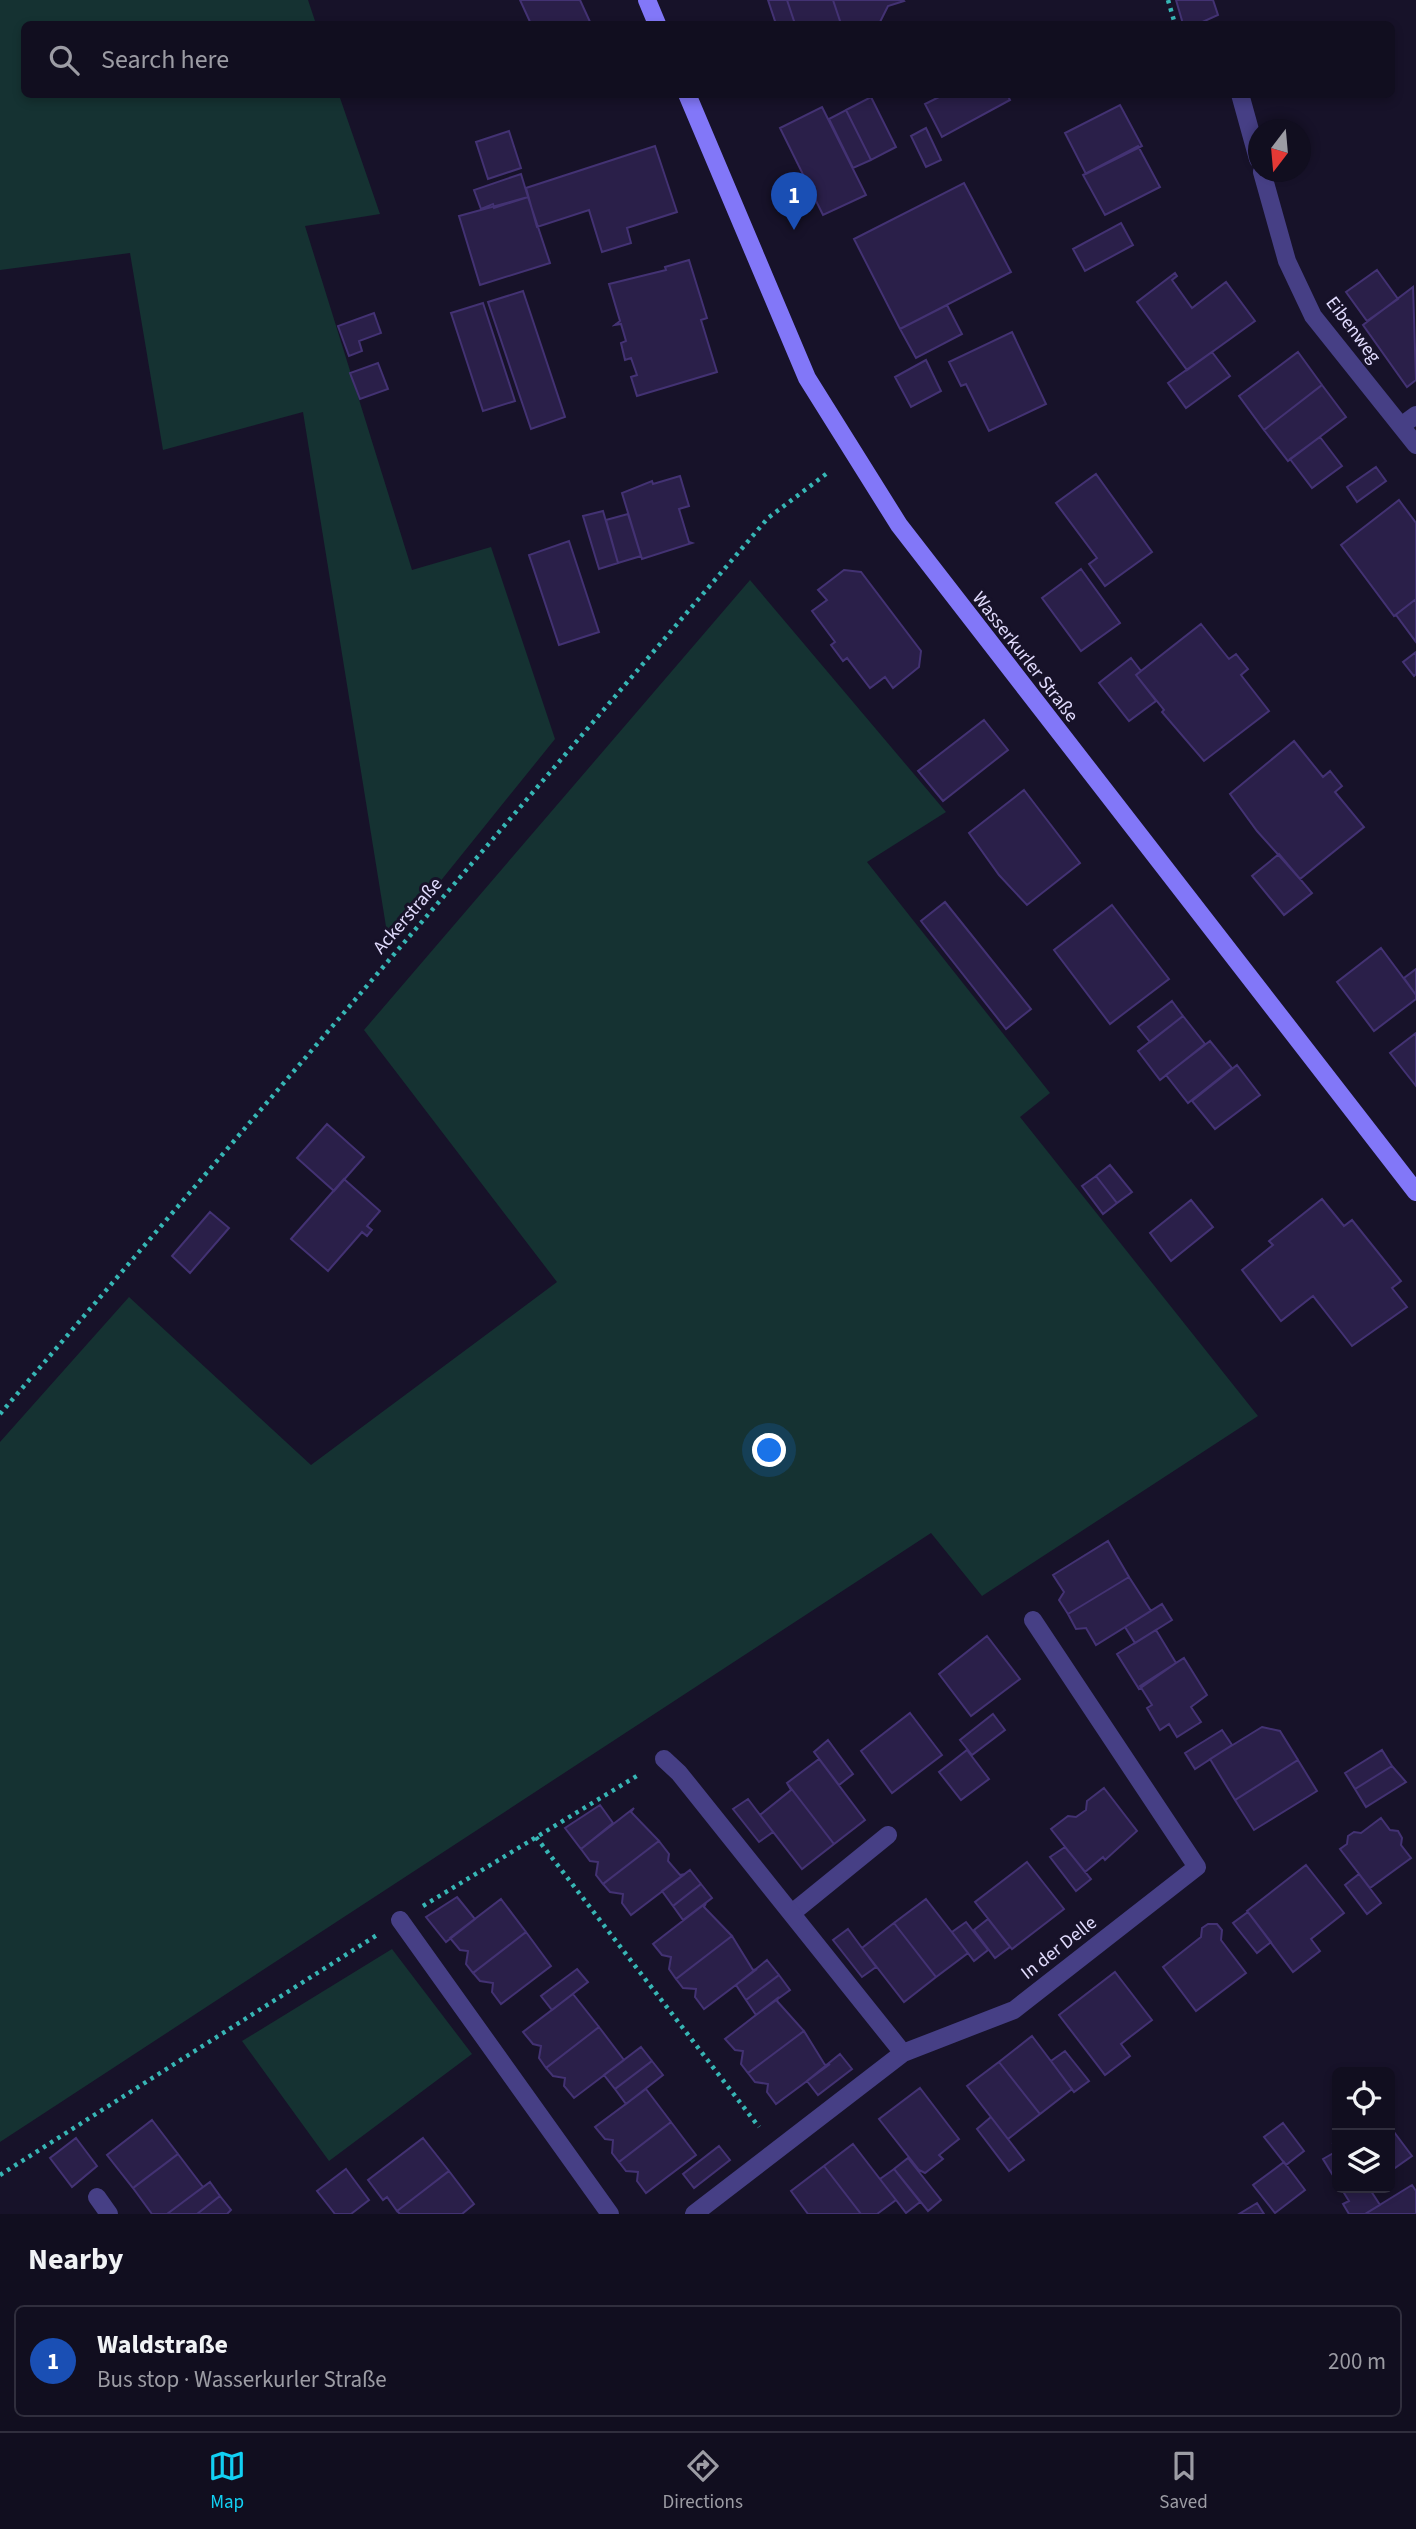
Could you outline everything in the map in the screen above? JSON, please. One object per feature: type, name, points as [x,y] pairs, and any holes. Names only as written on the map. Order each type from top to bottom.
[{"type":"main road","points":[[647,0],[656,21]]},
{"type":"main road","name":"Wasserkurler Straße","points":[[689,98],[807,379],[899,525],[952,598],[1416,1192]]},
{"type":"street","points":[[1241,98],[1248,123]]},
{"type":"street","name":"Eibenweg","points":[[1265,182],[1287,261],[1313,316],[1416,445]]},
{"type":"street","points":[[1401,426],[1416,415]]},
{"type":"street","name":"In der Delle","points":[[694,2214],[903,2053],[1014,2010],[1197,1867],[1033,1620]]},
{"type":"street","points":[[664,1759],[679,1773],[903,2053]]},
{"type":"street","points":[[792,1913],[888,1835]]},
{"type":"street","points":[[400,1920],[610,2214]]},
{"type":"street","points":[[97,2197],[109,2214]]},
{"type":"path","points":[[1168,0],[1174,21]]},
{"type":"path","name":"Ackerstraße","points":[[0,1414],[768,518],[853,453]]},
{"type":"path","points":[[0,2175],[400,1920],[664,1759]]},
{"type":"path","points":[[536,1837],[777,2150]]},
{"type":"green space","points":[[0,0],[308,0],[315,21],[21,21],[21,98],[340,98],[380,214],[305,226],[412,570],[491,547],[555,739],[389,945],[303,412],[163,450],[130,253],[0,270]]},
{"type":"green space","points":[[750,580],[946,812],[867,862],[1050,1093],[1020,1117],[1258,1416],[982,1596],[931,1533],[0,2142],[0,1442],[129,1297],[311,1465],[557,1282],[364,1030]]},
{"type":"green space","points":[[392,1949],[472,2054],[329,2161],[242,2041]]},
{"type":"building","points":[[520,0],[580,0],[590,21],[530,21]]},
{"type":"building","points":[[768,0],[787,0],[794,21],[775,21]]},
{"type":"building","points":[[787,0],[833,0],[840,21],[794,21]]},
{"type":"building","points":[[833,0],[904,1],[888,6],[880,21],[840,21]]},
{"type":"building","points":[[1176,0],[1213,0],[1218,15],[1205,21],[1182,21]]},
{"type":"building","points":[[872,98],[896,147],[871,160],[846,110]]},
{"type":"building","points":[[937,98],[1010,100],[942,137],[925,104]]},
{"type":"building","points":[[1120,105],[1142,146],[1086,174],[1065,133]]},
{"type":"building","points":[[822,107],[866,195],[823,215],[780,128]]},
{"type":"building","points":[[846,110],[871,160],[853,168],[829,119]]},
{"type":"building","points":[[926,128],[941,160],[926,167],[911,136]]},
{"type":"building","points":[[509,131],[521,168],[488,179],[476,142]]},
{"type":"building","points":[[655,146],[677,212],[627,228],[631,243],[602,252],[589,210],[537,227],[526,188]]},
{"type":"building","points":[[1138,146],[1160,187],[1105,215],[1083,175]]},
{"type":"building","points":[[521,174],[528,197],[494,208],[493,204],[481,209],[474,190]]},
{"type":"building","points":[[964,183],[1011,272],[900,329],[854,239]]},
{"type":"building","points":[[528,197],[550,263],[480,285],[459,216]]},
{"type":"building","points":[[1121,223],[1133,245],[1085,271],[1073,249]]},
{"type":"building","points":[[689,260],[707,318],[701,320],[717,372],[637,396],[631,377],[637,375],[631,358],[625,360],[621,343],[626,341],[621,324],[615,325],[620,321],[609,284],[666,270],[665,267]]},
{"type":"building","points":[[1377,270],[1398,299],[1367,321],[1346,292]]},
{"type":"building","points":[[1175,273],[1177,276],[1172,280],[1192,308],[1226,282],[1255,321],[1187,370],[1137,302]]},
{"type":"building","points":[[1413,287],[1416,380],[1407,387],[1363,325]]},
{"type":"building","points":[[523,291],[565,417],[531,429],[488,302]]},
{"type":"building","points":[[483,303],[515,401],[483,411],[451,313]]},
{"type":"building","points":[[947,305],[962,334],[916,358],[900,329]]},
{"type":"building","points":[[374,313],[381,333],[359,341],[362,351],[349,356],[338,326]]},
{"type":"building","points":[[1012,332],[1046,404],[989,431],[966,384],[961,386],[949,362]]},
{"type":"building","points":[[1212,352],[1230,376],[1186,408],[1168,383]]},
{"type":"building","points":[[1298,352],[1322,385],[1264,430],[1239,396]]},
{"type":"building","points":[[926,360],[941,391],[911,407],[895,377]]},
{"type":"building","points":[[378,363],[388,389],[360,399],[350,373]]},
{"type":"building","points":[[1322,385],[1346,417],[1288,461],[1264,430]]},
{"type":"building","points":[[1320,437],[1342,466],[1312,488],[1290,459]]},
{"type":"building","points":[[1376,467],[1386,481],[1357,502],[1347,487]]},
{"type":"building","points":[[1096,474],[1152,552],[1105,586],[1089,564],[1097,558],[1056,503]]},
{"type":"building","points":[[680,476],[689,506],[679,509],[689,542],[692,543],[642,559],[622,493],[652,481],[653,484]]},
{"type":"building","points":[[1399,500],[1416,523],[1416,599],[1394,616],[1341,545]]},
{"type":"building","points":[[603,511],[618,563],[599,569],[583,516]]},
{"type":"building","points":[[628,514],[641,556],[618,563],[606,520]]},
{"type":"building","points":[[569,541],[599,632],[559,645],[529,555]]},
{"type":"building","points":[[1081,569],[1120,623],[1081,651],[1042,598]]},
{"type":"building","points":[[844,570],[861,572],[921,651],[919,667],[893,688],[885,677],[870,688],[847,658],[843,661],[831,645],[835,642],[812,611],[827,600],[818,590]]},
{"type":"building","points":[[1416,599],[1416,642],[1396,615],[1394,616]]},
{"type":"building","points":[[1201,624],[1229,659],[1236,654],[1248,669],[1241,675],[1269,711],[1204,761],[1162,712],[1164,710],[1136,675]]},
{"type":"building","points":[[1416,652],[1416,674],[1414,676],[1403,662]]},
{"type":"building","points":[[1131,658],[1141,671],[1136,675],[1156,701],[1129,721],[1099,683]]},
{"type":"building","points":[[984,720],[1008,750],[943,801],[918,771]]},
{"type":"building","points":[[1294,741],[1323,777],[1330,771],[1342,786],[1335,792],[1364,827],[1300,879],[1257,831],[1230,794]]},
{"type":"building","points":[[1024,790],[1080,863],[1027,905],[999,875],[969,833]]},
{"type":"building","points":[[1279,854],[1312,893],[1284,915],[1252,876]]},
{"type":"building","points":[[945,902],[1031,1009],[1006,1029],[921,921]]},
{"type":"building","points":[[1112,905],[1169,979],[1110,1024],[1054,950]]},
{"type":"building","points":[[1381,948],[1416,995],[1416,999],[1374,1031],[1337,982]]},
{"type":"building","points":[[1416,969],[1416,995],[1404,978]]},
{"type":"building","points":[[1172,1001],[1183,1016],[1150,1042],[1138,1027]]},
{"type":"building","points":[[1183,1016],[1205,1044],[1160,1080],[1138,1051]]},
{"type":"building","points":[[1416,1033],[1416,1086],[1390,1053]]},
{"type":"building","points":[[1210,1041],[1232,1068],[1188,1103],[1166,1075]]},
{"type":"building","points":[[1237,1065],[1260,1095],[1215,1129],[1192,1101]]},
{"type":"building","points":[[327,1124],[364,1157],[334,1191],[297,1158]]},
{"type":"building","points":[[1110,1165],[1132,1192],[1117,1203],[1096,1176]]},
{"type":"building","points":[[1096,1176],[1117,1203],[1103,1214],[1082,1186]]},
{"type":"building","points":[[344,1179],[380,1211],[367,1226],[372,1230],[367,1236],[362,1232],[328,1271],[291,1239]]},
{"type":"building","points":[[1322,1199],[1344,1226],[1352,1220],[1401,1281],[1392,1288],[1407,1307],[1352,1346],[1313,1296],[1281,1321],[1242,1270],[1273,1245],[1269,1241]]},
{"type":"building","points":[[1191,1200],[1213,1227],[1171,1261],[1150,1233]]},
{"type":"building","points":[[210,1212],[229,1228],[190,1273],[172,1256]]},
{"type":"building","points":[[1108,1541],[1129,1577],[1068,1614],[1059,1600],[1064,1592],[1053,1575]]},
{"type":"building","points":[[1129,1577],[1151,1611],[1096,1645],[1086,1628],[1076,1629],[1068,1614]]},
{"type":"building","points":[[1162,1604],[1172,1620],[1135,1643],[1125,1627]]},
{"type":"building","points":[[1156,1630],[1176,1663],[1139,1689],[1117,1654]]},
{"type":"building","points":[[987,1636],[1020,1679],[971,1716],[939,1674]]},
{"type":"building","points":[[1184,1658],[1207,1695],[1191,1707],[1201,1722],[1177,1737],[1169,1724],[1160,1730],[1147,1708],[1152,1705],[1140,1686]]},
{"type":"building","points":[[910,1713],[942,1755],[892,1793],[861,1751]]},
{"type":"building","points":[[993,1714],[1005,1730],[972,1755],[960,1740]]},
{"type":"building","points":[[1262,1727],[1280,1731],[1298,1760],[1235,1800],[1210,1759]]},
{"type":"building","points":[[1222,1730],[1232,1745],[1195,1769],[1185,1753]]},
{"type":"building","points":[[828,1740],[853,1774],[839,1785],[814,1752]]},
{"type":"building","points":[[967,1750],[989,1779],[961,1800],[939,1772]]},
{"type":"building","points":[[1382,1750],[1392,1766],[1355,1789],[1345,1773]]},
{"type":"building","points":[[819,1759],[865,1820],[834,1844],[787,1783]]},
{"type":"building","points":[[1298,1760],[1317,1791],[1254,1830],[1235,1800]]},
{"type":"building","points":[[1392,1766],[1406,1782],[1366,1807],[1355,1789]]},
{"type":"building","points":[[787,1783],[834,1844],[802,1869],[760,1815],[791,1790]]},
{"type":"building","points":[[1104,1788],[1137,1831],[1105,1860],[1103,1857],[1085,1872],[1051,1829],[1068,1816],[1076,1817],[1086,1810],[1087,1801]]},
{"type":"building","points":[[748,1799],[773,1832],[759,1842],[733,1809]]},
{"type":"building","points":[[600,1805],[613,1823],[581,1849],[565,1828]]},
{"type":"building","points":[[634,1808],[631,1812],[659,1841],[603,1884],[596,1875],[598,1862],[590,1861],[581,1849]]},
{"type":"building","points":[[1381,1818],[1390,1830],[1398,1831],[1402,1838],[1401,1845],[1411,1858],[1370,1888],[1340,1849],[1347,1844],[1348,1836],[1354,1832],[1361,1833]]},
{"type":"building","points":[[659,1841],[669,1854],[668,1861],[680,1875],[685,1874],[631,1915],[622,1903],[623,1894],[610,1892],[603,1884]]},
{"type":"building","points":[[1065,1847],[1091,1879],[1076,1891],[1050,1857]]},
{"type":"building","points":[[1027,1862],[1064,1909],[1012,1949],[975,1902]]},
{"type":"building","points":[[1306,1865],[1344,1913],[1311,1939],[1320,1951],[1293,1972],[1247,1911]]},
{"type":"building","points":[[690,1870],[701,1884],[673,1906],[662,1891]]},
{"type":"building","points":[[1359,1874],[1381,1903],[1367,1914],[1345,1885]]},
{"type":"building","points":[[701,1884],[712,1898],[683,1920],[673,1906]]},
{"type":"building","points":[[457,1897],[475,1919],[446,1942],[426,1917]]},
{"type":"building","points":[[501,1899],[526,1932],[473,1973],[466,1964],[468,1951],[460,1950],[450,1938]]},
{"type":"building","points":[[926,1899],[968,1953],[936,1977],[894,1923]]},
{"type":"building","points":[[706,1903],[704,1907],[732,1936],[676,1979],[669,1969],[671,1957],[662,1955],[653,1944]]},
{"type":"building","points":[[1248,1912],[1271,1942],[1257,1953],[1233,1923]]},
{"type":"building","points":[[988,1919],[1010,1947],[995,1958],[974,1930]]},
{"type":"building","points":[[966,1922],[988,1950],[974,1961],[952,1932]]},
{"type":"building","points":[[894,1923],[936,1977],[904,2002],[862,1948]]},
{"type":"building","points":[[1208,1924],[1217,1924],[1222,1930],[1221,1940],[1246,1973],[1196,2011],[1163,1967],[1201,1937],[1202,1928]]},
{"type":"building","points":[[848,1929],[876,1967],[862,1977],[833,1940]]},
{"type":"building","points":[[526,1932],[551,1966],[501,2004],[492,1992],[493,1983],[480,1981],[473,1973]]},
{"type":"building","points":[[732,1936],[753,1970],[757,1969],[704,2009],[695,1997],[696,1989],[683,1988],[676,1979]]},
{"type":"building","points":[[767,1960],[779,1975],[746,2000],[736,1985]]},
{"type":"building","points":[[577,1969],[588,1982],[552,2010],[541,1996]]},
{"type":"building","points":[[1115,1972],[1152,2020],[1121,2044],[1130,2056],[1105,2075],[1059,2015]]},
{"type":"building","points":[[779,1975],[790,1990],[756,2015],[746,2000]]},
{"type":"building","points":[[573,1994],[599,2027],[546,2068],[539,2058],[541,2046],[533,2044],[523,2032]]},
{"type":"building","points":[[779,1997],[777,2001],[804,2031],[748,2073],[741,2064],[743,2051],[735,2050],[725,2039]]},
{"type":"building","points":[[599,2027],[624,2060],[574,2098],[564,2086],[565,2078],[553,2076],[546,2068]]},
{"type":"building","points":[[804,2031],[825,2065],[830,2064],[776,2104],[767,2092],[768,2084],[755,2082],[748,2073]]},
{"type":"building","points":[[1032,2036],[1072,2089],[1040,2114],[999,2062]]},
{"type":"building","points":[[641,2047],[652,2061],[615,2089],[604,2075]]},
{"type":"building","points":[[1065,2051],[1089,2081],[1074,2092],[1051,2061]]},
{"type":"building","points":[[840,2054],[852,2069],[818,2095],[807,2081]]},
{"type":"building","points":[[652,2061],[663,2075],[626,2104],[615,2089]]},
{"type":"building","points":[[999,2062],[1040,2114],[1008,2139],[967,2086]]},
{"type":"building","points":[[920,2088],[959,2139],[939,2155],[943,2159],[925,2173],[919,2170],[879,2119]]},
{"type":"building","points":[[646,2089],[671,2122],[619,2162],[612,2153],[613,2140],[605,2139],[595,2127]]},
{"type":"building","points":[[991,2117],[1024,2160],[1009,2171],[977,2129]]},
{"type":"building","points":[[152,2120],[178,2154],[133,2188],[107,2155]]},
{"type":"building","points":[[671,2122],[696,2155],[646,2193],[637,2181],[638,2172],[626,2171],[619,2162]]},
{"type":"building","points":[[1283,2123],[1304,2151],[1286,2165],[1264,2137]]},
{"type":"building","points":[[1395,2133],[1412,2156],[1395,2168]]},
{"type":"building","points":[[76,2138],[97,2166],[72,2187],[50,2158]]},
{"type":"building","points":[[423,2138],[449,2171],[397,2211],[387,2197],[383,2200],[368,2180]]},
{"type":"building","points":[[853,2144],[896,2200],[877,2214],[861,2214],[824,2166]]},
{"type":"building","points":[[719,2146],[730,2160],[694,2188],[683,2174]]},
{"type":"building","points":[[178,2154],[203,2187],[167,2214],[152,2214],[133,2188]]},
{"type":"building","points":[[1332,2154],[1332,2174],[1323,2159]]},
{"type":"building","points":[[908,2158],[941,2200],[928,2211],[894,2169]]},
{"type":"building","points":[[1284,2162],[1305,2190],[1275,2213],[1253,2185]]},
{"type":"building","points":[[824,2166],[861,2214],[808,2214],[791,2191]]},
{"type":"building","points":[[346,2169],[369,2200],[351,2214],[335,2214],[317,2191]]},
{"type":"building","points":[[894,2169],[920,2202],[906,2213],[880,2179]]},
{"type":"building","points":[[449,2171],[474,2204],[462,2214],[400,2214],[397,2211]]},
{"type":"building","points":[[210,2182],[220,2196],[197,2214],[167,2214]]},
{"type":"building","points":[[1412,2185],[1416,2191],[1416,2214],[1365,2214]]},
{"type":"building","points":[[1344,2193],[1372,2193],[1380,2205],[1365,2214],[1349,2214],[1343,2204],[1349,2201]]},
{"type":"building","points":[[220,2196],[231,2210],[227,2214],[197,2214]]},
{"type":"building","points":[[1257,2203],[1264,2214],[1239,2214]]},
{"type":"place","name":"Waldstraße","points":[[794,230]]}]
